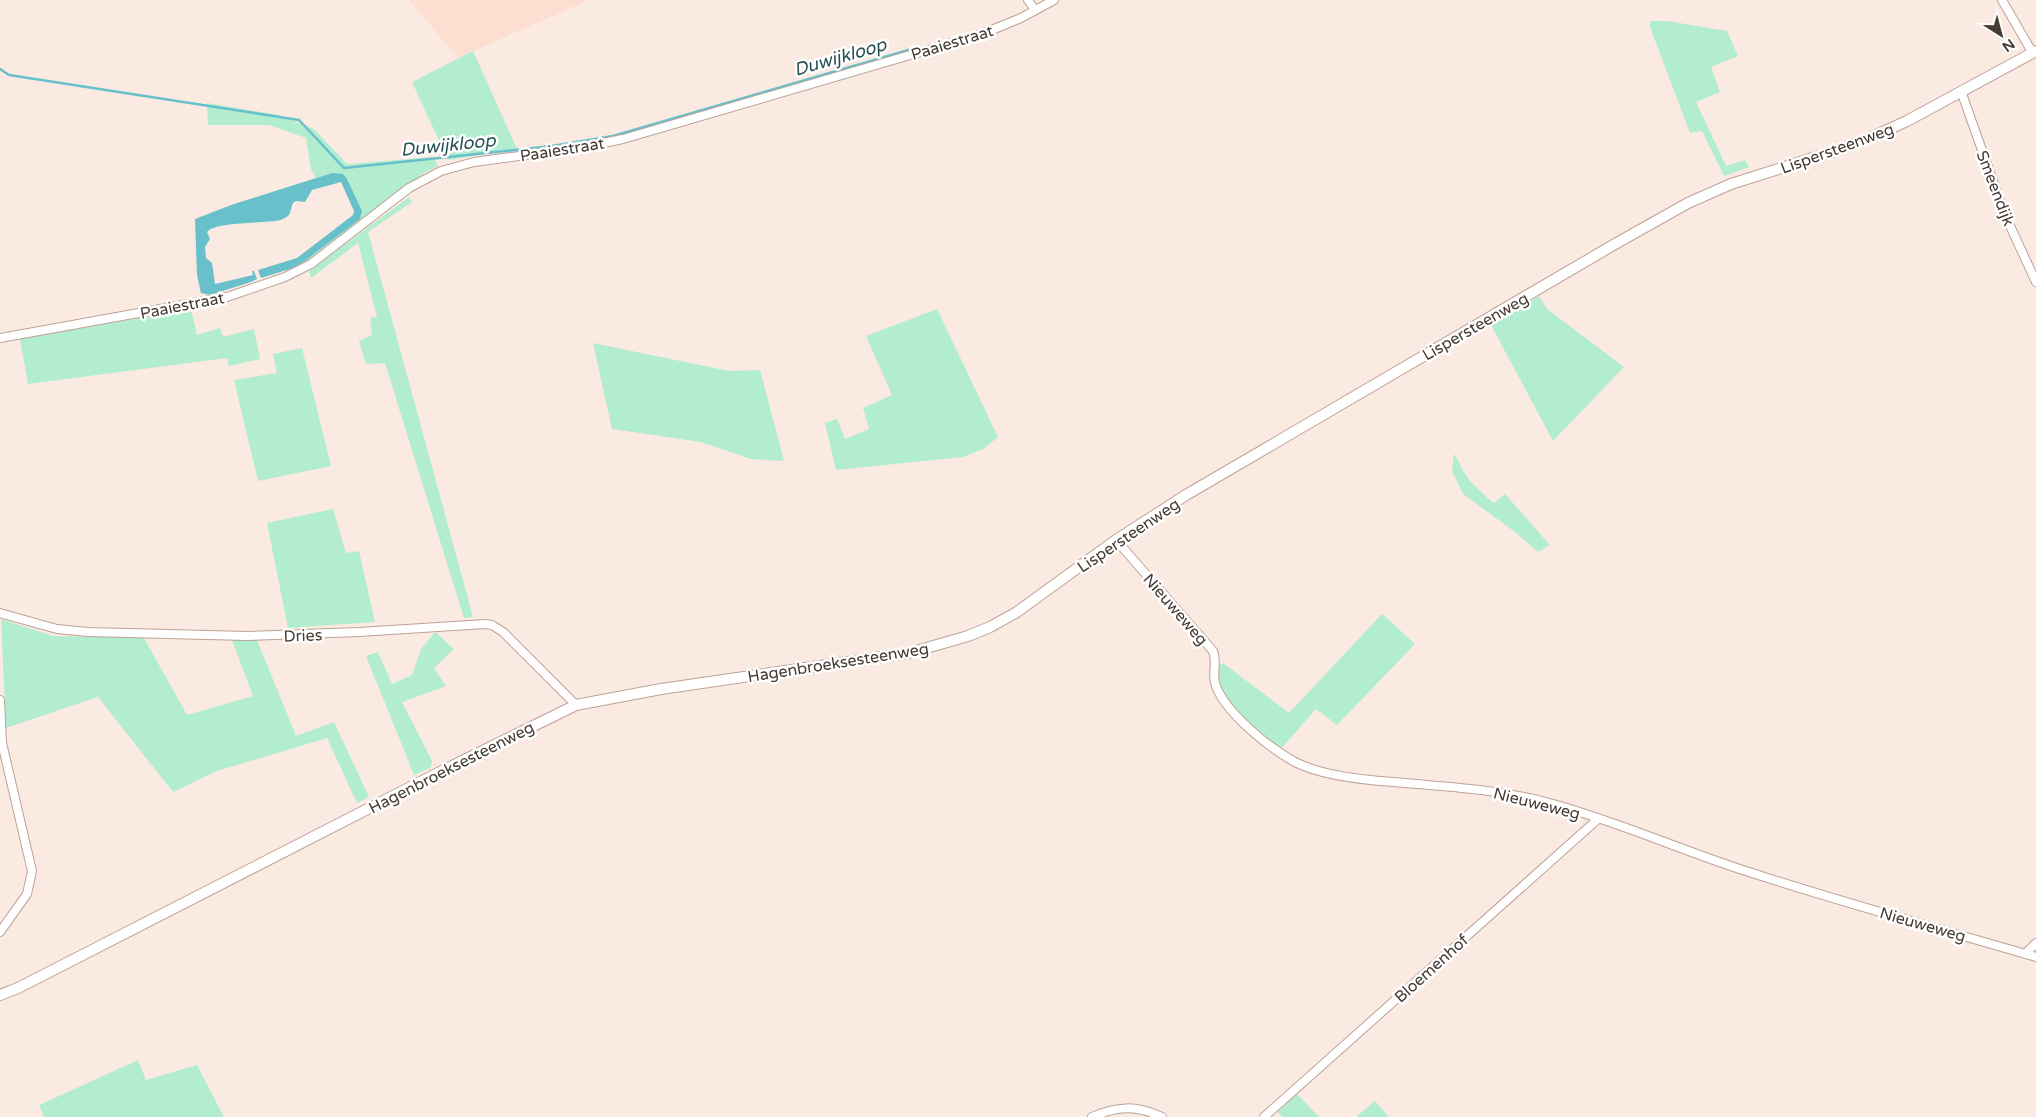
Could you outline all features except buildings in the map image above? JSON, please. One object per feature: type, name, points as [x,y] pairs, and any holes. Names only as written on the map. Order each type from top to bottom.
[{"type":"street","points":[[1028,0],[1035,10]]},
{"type":"street","name":"Paaiestraat","points":[[0,338],[228,297],[285,277],[312,264],[409,188],[441,171],[474,162],[578,148],[623,139],[982,34],[1054,0]]},
{"type":"street","points":[[2002,0],[2034,51]]},
{"type":"street","name":"Lispersteenweg","points":[[937,646],[968,636],[1017,612],[1116,540],[1195,490],[1688,203],[1731,184],[1856,144],[1907,122],[2034,51]]},
{"type":"street","name":"Smeendijk","points":[[1961,91],[2005,215],[2036,282]]},
{"type":"street","name":"Nieuweweg","points":[[1116,540],[1213,651],[1216,658],[1213,674],[1220,696],[1243,723],[1270,746],[1296,763],[1337,775],[1376,781],[1507,793],[1553,804],[1749,872],[2036,957]]},
{"type":"street","name":"Dries","points":[[0,613],[64,630],[247,636],[492,625],[503,632],[576,705]]},
{"type":"street","name":"Hagenbroeksesteenweg","points":[[0,995],[18,988],[576,705],[661,690],[909,653],[937,646]]},
{"type":"street","points":[[0,700],[2,743],[32,871],[27,894],[0,932]]},
{"type":"street","name":"Bloemenhof","points":[[1264,1117],[1598,819]]},
{"type":"street","points":[[2024,954],[2036,943]]},
{"type":"street","points":[[1092,1117],[1111,1110],[1136,1107],[1162,1117]]},
{"type":"shaded area","points":[[409,0],[589,0],[458,58]]},
{"type":"green space","points":[[1650,21],[1667,21],[1727,31],[1738,56],[1711,67],[1720,92],[1696,102],[1726,166],[1745,160],[1749,167],[1724,176],[1702,131],[1690,133],[1650,27]]},
{"type":"green space","points":[[473,51],[517,149],[448,160],[412,82]]},
{"type":"green space","points":[[207,103],[279,115],[314,129],[347,164],[434,157],[438,166],[424,173],[312,261],[293,269],[330,243],[362,215],[347,179],[332,173],[316,178],[311,169],[306,138],[269,125],[208,125]]},
{"type":"green space","points":[[409,197],[412,202],[368,232],[473,617],[464,618],[385,363],[366,364],[359,341],[372,335],[370,318],[377,317],[358,243],[311,278],[309,271]]},
{"type":"green space","points":[[1539,296],[1547,309],[1624,367],[1553,441],[1491,325]]},
{"type":"green space","points":[[191,309],[197,335],[220,328],[223,337],[254,329],[260,359],[229,366],[227,358],[28,384],[20,339]]},
{"type":"green space","points":[[937,309],[998,437],[983,449],[963,457],[836,470],[825,423],[837,419],[845,439],[869,429],[863,408],[892,395],[866,336]]},
{"type":"green space","points":[[593,343],[729,371],[760,370],[784,461],[751,459],[701,442],[612,429]]},
{"type":"green space","points":[[302,348],[331,466],[258,481],[234,380],[277,373],[273,354]]},
{"type":"green space","points":[[1454,454],[1463,471],[1477,488],[1494,503],[1505,494],[1550,545],[1538,552],[1515,532],[1463,494],[1452,471]]},
{"type":"green space","points":[[333,509],[346,553],[359,551],[375,622],[288,628],[267,523]]},
{"type":"green space","points":[[1382,614],[1415,644],[1337,725],[1316,709],[1281,749],[1250,723],[1222,691],[1216,668],[1223,663],[1289,713]]},
{"type":"green space","points":[[1,619],[53,636],[144,638],[187,715],[253,696],[232,640],[257,640],[296,736],[334,722],[369,797],[357,803],[327,738],[217,771],[173,792],[98,697],[6,728]]},
{"type":"green space","points":[[435,632],[454,649],[434,668],[446,686],[402,702],[432,761],[431,767],[414,775],[366,656],[378,652],[392,684],[412,675],[421,649]]},
{"type":"green space","points":[[138,1060],[146,1080],[197,1065],[224,1117],[44,1117],[39,1105]]},
{"type":"green space","points":[[1297,1094],[1319,1117],[1282,1117],[1278,1112]]},
{"type":"green space","points":[[1375,1101],[1389,1117],[1356,1117]]},
{"type":"water","points":[[332,173],[343,174],[347,179],[362,211],[360,219],[305,261],[293,268],[261,278],[258,270],[297,258],[353,215],[354,211],[341,182],[312,190],[305,202],[296,201],[293,203],[289,215],[281,220],[230,224],[212,228],[207,232],[210,239],[205,247],[206,258],[212,263],[215,284],[253,275],[252,271],[254,271],[257,279],[210,295],[201,293],[197,275],[195,219],[231,205]]},
{"type":"waterway","name":"Duwijkloop","points":[[0,69],[9,75],[299,120],[344,168],[552,146],[613,136],[912,49]]}]
